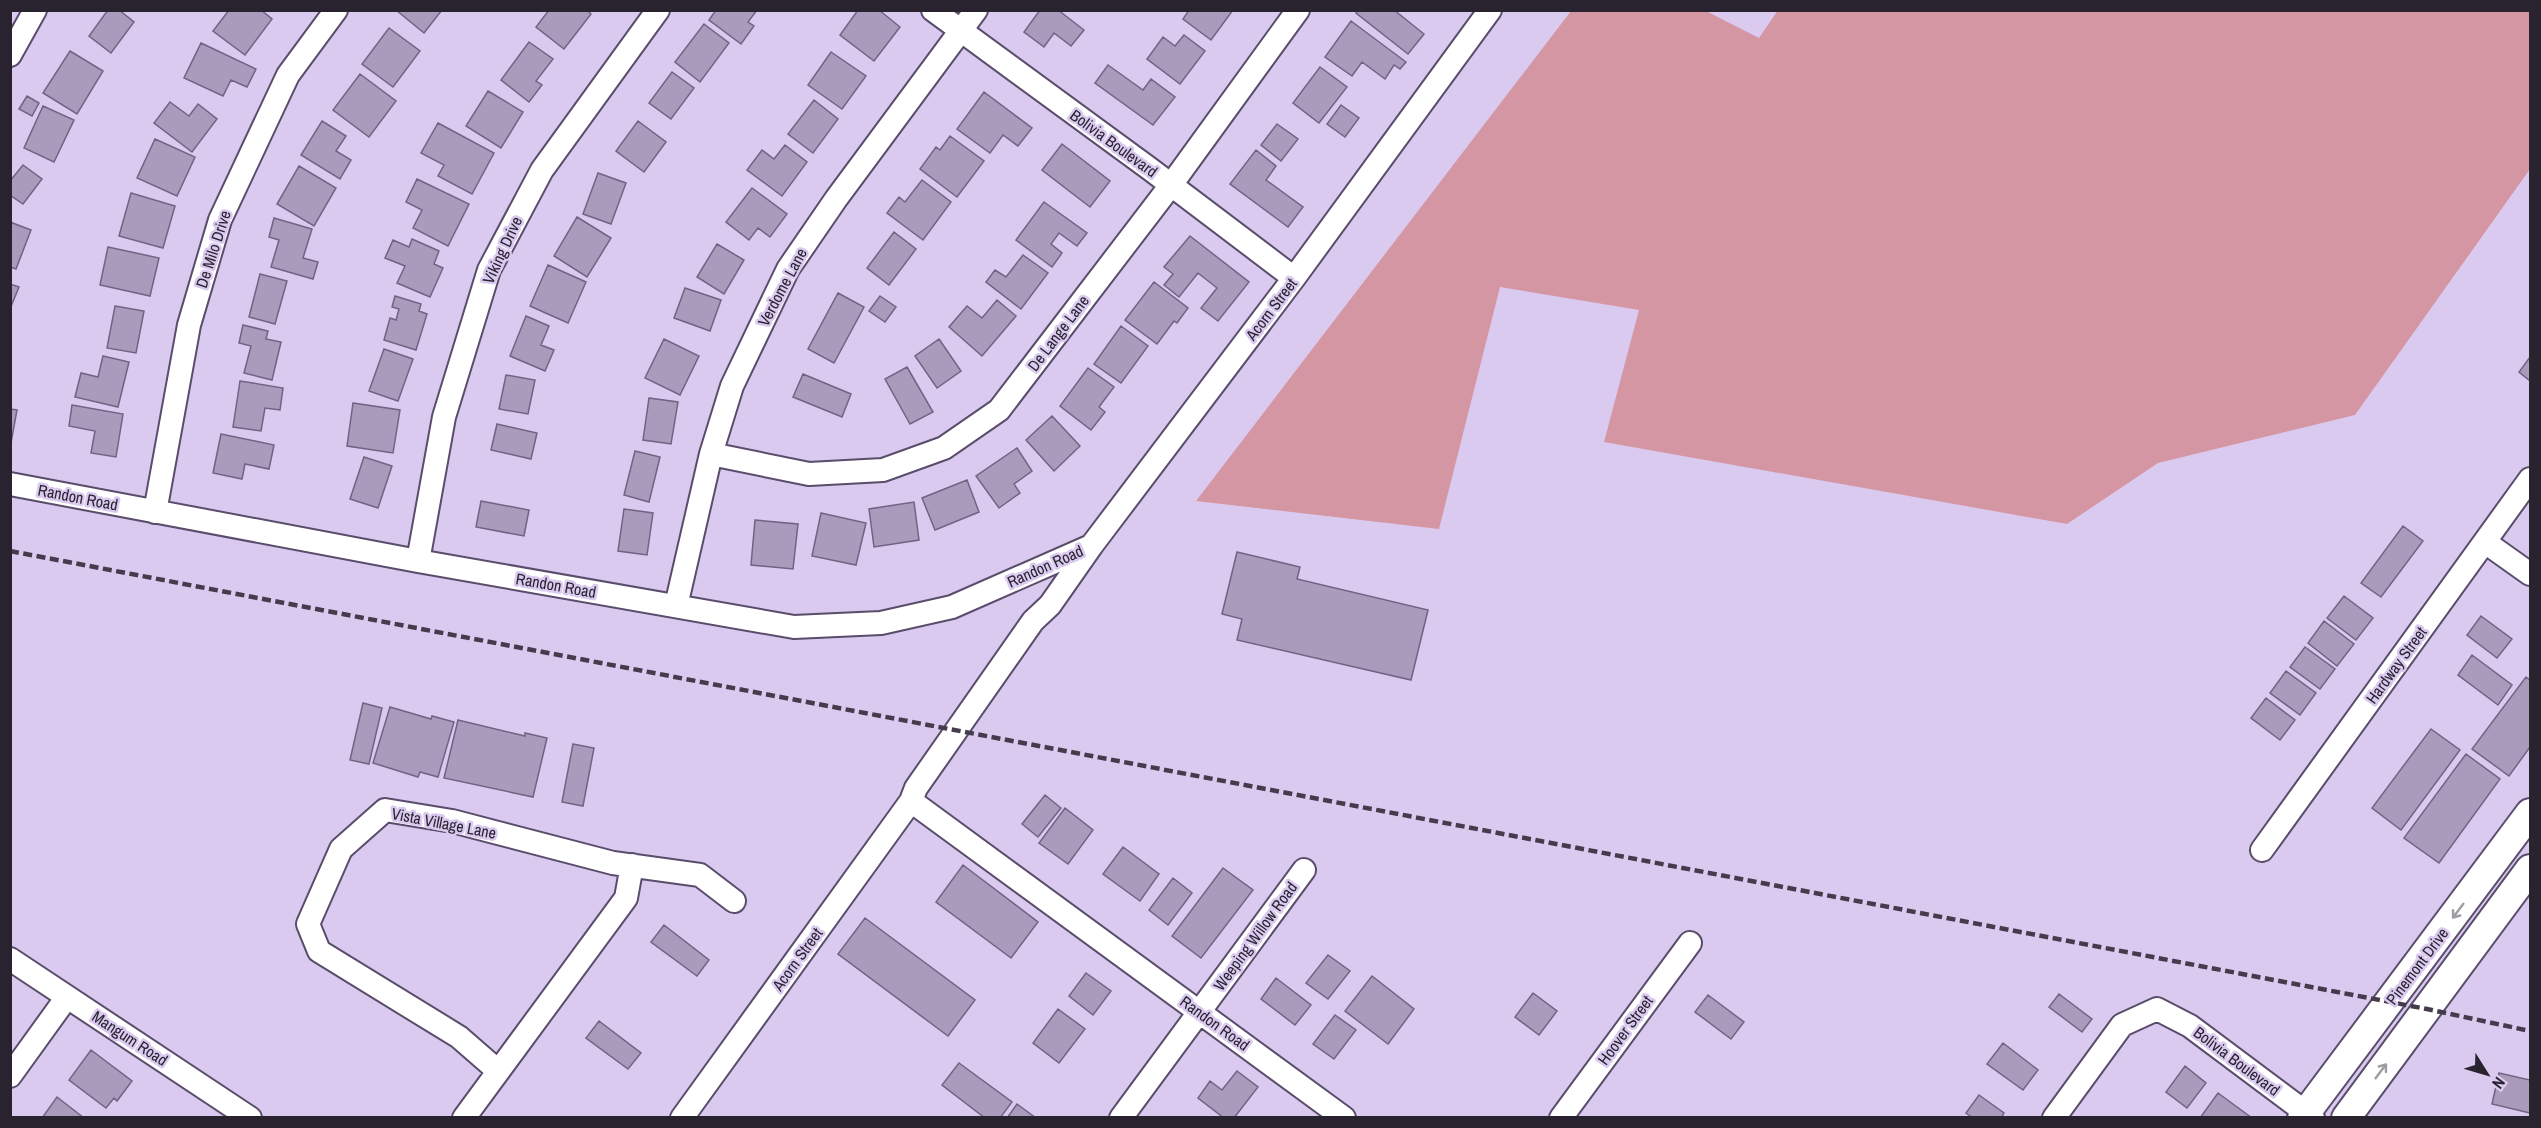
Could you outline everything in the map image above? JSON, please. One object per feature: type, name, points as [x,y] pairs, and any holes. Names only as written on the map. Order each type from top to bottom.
[{"type":"main road","name":"Pinemont Drive","points":[[2307,1116],[2530,813]]},
{"type":"main road","name":"Pinemont Drive","points":[[2346,1118],[2530,868]]},
{"type":"main road","points":[[2486,873],[2512,893]]},
{"type":"street","points":[[10,55],[35,10]]},
{"type":"street","name":"De Milo Drive","points":[[155,512],[189,325],[220,220],[288,75],[336,10]]},
{"type":"street","name":"Viking Drive","points":[[418,561],[444,417],[489,270],[542,170],[658,10]]},
{"type":"street","name":"Bolivia Boulevard","points":[[933,10],[1294,278]]},
{"type":"street","name":"Verdome Lane","points":[[676,606],[711,454],[732,386],[788,269],[836,199],[976,10]]},
{"type":"street","name":"De Lange Lane","points":[[711,454],[809,474],[883,470],[944,448],[999,410],[1171,185],[1298,10]]},
{"type":"street","name":"Acorn Street","points":[[682,1118],[911,801],[916,788],[1033,621],[1050,605],[1092,545],[1294,278],[1490,10]]},
{"type":"street","name":"Hardway Street","points":[[2262,850],[2530,479]]},
{"type":"street","name":"Randon Road","points":[[10,484],[418,561],[794,627],[881,623],[952,607],[1092,545]]},
{"type":"street","points":[[2485,542],[2530,574]]},
{"type":"street","name":"Randon Road","points":[[911,801],[1344,1118]]},
{"type":"street","name":"Vista Village Lane","points":[[498,1071],[459,1037],[319,951],[308,924],[341,849],[385,810],[452,821],[613,863],[700,875],[734,902]]},
{"type":"street","points":[[464,1118],[626,898],[632,865]]},
{"type":"street","name":"Weeping Willow Road","points":[[1121,1118],[1304,870]]},
{"type":"street","name":"Hoover Street","points":[[1561,1118],[1690,943]]},
{"type":"street","name":"Mangum Road","points":[[10,959],[250,1118]]},
{"type":"street","points":[[10,1076],[67,997]]},
{"type":"street","name":"Bolivia Boulevard","points":[[2055,1118],[2122,1025],[2157,1009],[2190,1026],[2307,1116]]},
{"type":"shaded area","points":[[1778,10],[2530,11],[2530,169],[2355,415],[2158,463],[2067,524],[1604,442],[1639,310],[1500,287],[1439,529],[1196,501],[1571,11],[1706,11],[1759,38]]},
{"type":"building","points":[[108,10],[119,10],[134,22],[111,53],[89,36]]},
{"type":"building","points":[[229,10],[261,10],[272,19],[245,55],[213,31]]},
{"type":"building","points":[[396,10],[442,10],[424,33]]},
{"type":"building","points":[[549,10],[587,10],[591,14],[564,49],[536,27]]},
{"type":"building","points":[[716,10],[757,10],[748,22],[754,26],[741,44],[709,20]]},
{"type":"building","points":[[858,10],[879,10],[900,27],[874,61],[840,35]]},
{"type":"building","points":[[1040,10],[1058,10],[1084,30],[1071,46],[1054,33],[1044,47],[1024,32]]},
{"type":"building","points":[[1189,10],[1233,10],[1211,40],[1183,19]]},
{"type":"building","points":[[1358,10],[1394,10],[1424,34],[1408,54],[1356,13]]},
{"type":"building","points":[[1351,21],[1406,62],[1400,69],[1394,65],[1385,79],[1362,62],[1352,76],[1325,57]]},
{"type":"building","points":[[704,24],[729,43],[700,82],[675,62]]},
{"type":"building","points":[[389,28],[420,51],[393,87],[362,64]]},
{"type":"building","points":[[1184,35],[1205,51],[1180,84],[1147,59],[1163,37],[1175,46]]},
{"type":"building","points":[[529,42],[553,59],[536,81],[542,85],[529,102],[501,80]]},
{"type":"building","points":[[201,43],[256,69],[247,87],[231,80],[223,96],[184,78]]},
{"type":"building","points":[[70,51],[103,71],[77,114],[43,93]]},
{"type":"building","points":[[831,52],[866,76],[842,109],[808,85]]},
{"type":"building","points":[[1108,65],[1143,90],[1151,79],[1175,97],[1153,125],[1095,83]]},
{"type":"building","points":[[1320,67],[1347,87],[1319,123],[1293,103]]},
{"type":"building","points":[[672,72],[694,88],[671,119],[649,103]]},
{"type":"building","points":[[360,74],[396,101],[369,137],[333,110]]},
{"type":"building","points":[[488,91],[523,112],[501,148],[466,126]]},
{"type":"building","points":[[984,92],[1032,128],[1018,146],[1003,135],[990,153],[957,129]]},
{"type":"building","points":[[27,96],[39,103],[32,116],[19,109]]},
{"type":"building","points":[[814,100],[838,119],[813,153],[788,134]]},
{"type":"building","points":[[170,102],[189,116],[198,104],[217,119],[192,152],[154,123]]},
{"type":"building","points":[[1341,105],[1359,118],[1345,137],[1327,124]]},
{"type":"building","points":[[43,106],[74,120],[54,162],[24,148]]},
{"type":"building","points":[[322,121],[346,136],[336,151],[351,160],[340,179],[301,155]]},
{"type":"building","points":[[638,121],[666,142],[644,172],[616,151]]},
{"type":"building","points":[[438,123],[494,153],[472,194],[438,176],[444,165],[421,153]]},
{"type":"building","points":[[1277,124],[1298,139],[1281,161],[1261,145]]},
{"type":"building","points":[[950,136],[984,161],[957,197],[920,169],[936,147],[940,150]]},
{"type":"building","points":[[155,139],[195,157],[177,196],[137,178]]},
{"type":"building","points":[[1062,144],[1110,181],[1090,207],[1042,170]]},
{"type":"building","points":[[785,145],[807,162],[782,196],[747,170],[762,150],[774,159]]},
{"type":"building","points":[[1256,150],[1276,166],[1266,180],[1303,207],[1288,227],[1230,184]]},
{"type":"building","points":[[23,165],[42,179],[23,204],[10,195],[10,181]]},
{"type":"building","points":[[299,166],[336,188],[314,226],[277,204]]},
{"type":"building","points":[[598,173],[626,183],[611,224],[583,214]]},
{"type":"building","points":[[417,179],[469,204],[448,246],[413,228],[422,210],[406,202]]},
{"type":"building","points":[[922,180],[951,202],[923,240],[887,213],[899,197],[905,202]]},
{"type":"building","points":[[752,188],[787,214],[770,237],[758,228],[749,240],[726,222]]},
{"type":"building","points":[[131,193],[175,206],[163,248],[119,236]]},
{"type":"building","points":[[1044,202],[1087,233],[1077,246],[1059,233],[1051,244],[1062,253],[1052,267],[1016,240]]},
{"type":"building","points":[[577,217],[611,238],[587,277],[554,256]]},
{"type":"building","points":[[274,218],[312,229],[303,258],[318,262],[313,279],[271,267],[279,240],[269,237]]},
{"type":"building","points":[[10,222],[31,230],[16,269],[10,267]]},
{"type":"building","points":[[894,232],[916,249],[889,285],[867,268]]},
{"type":"building","points":[[1190,236],[1249,282],[1218,321],[1201,308],[1217,288],[1198,273],[1179,297],[1164,285],[1173,274],[1164,267]]},
{"type":"building","points":[[412,239],[439,251],[434,264],[443,268],[430,297],[397,283],[405,266],[385,258],[393,240],[409,247]]},
{"type":"building","points":[[717,244],[744,260],[724,294],[697,277]]},
{"type":"building","points":[[108,247],[159,258],[150,296],[100,285]]},
{"type":"building","points":[[1023,255],[1048,273],[1021,309],[986,282],[995,270],[1006,277]]},
{"type":"building","points":[[548,265],[586,282],[568,323],[530,306]]},
{"type":"building","points":[[260,274],[287,281],[275,324],[249,317]]},
{"type":"building","points":[[1154,282],[1188,308],[1177,323],[1174,321],[1157,344],[1125,320]]},
{"type":"building","points":[[10,284],[19,287],[10,309]]},
{"type":"building","points":[[685,288],[721,300],[710,331],[674,318]]},
{"type":"building","points":[[838,293],[864,307],[834,363],[808,349]]},
{"type":"building","points":[[395,296],[421,304],[419,311],[427,314],[416,350],[384,340],[390,318],[396,320],[399,309],[392,307]]},
{"type":"building","points":[[880,296],[896,307],[885,322],[869,311]]},
{"type":"building","points":[[997,300],[1016,316],[982,356],[949,327],[967,306],[982,318]]},
{"type":"building","points":[[115,306],[144,311],[136,353],[107,348]]},
{"type":"building","points":[[526,316],[549,326],[541,345],[554,350],[545,371],[510,356]]},
{"type":"building","points":[[243,325],[268,331],[266,339],[281,342],[272,380],[244,373],[251,346],[239,343]]},
{"type":"building","points":[[1121,326],[1148,346],[1121,383],[1094,364]]},
{"type":"building","points":[[664,339],[699,356],[680,395],[645,378]]},
{"type":"building","points":[[939,339],[961,371],[937,388],[915,356]]},
{"type":"building","points":[[384,349],[413,359],[398,401],[369,391]]},
{"type":"building","points":[[103,356],[129,362],[118,407],[75,397],[81,373],[98,377]]},
{"type":"building","points":[[2530,357],[2530,381],[2519,372]]},
{"type":"building","points":[[907,367],[933,412],[910,424],[885,379]]},
{"type":"building","points":[[1088,368],[1114,387],[1099,407],[1105,412],[1091,430],[1060,406]]},
{"type":"building","points":[[803,374],[851,394],[842,417],[793,397]]},
{"type":"building","points":[[506,375],[535,380],[528,414],[499,409]]},
{"type":"building","points":[[240,381],[283,388],[280,410],[265,408],[261,431],[233,427]]},
{"type":"building","points":[[649,398],[678,402],[671,444],[643,440]]},
{"type":"building","points":[[353,403],[400,410],[393,453],[347,446]]},
{"type":"building","points":[[72,405],[123,414],[116,457],[91,453],[95,431],[69,426]]},
{"type":"building","points":[[10,409],[17,410],[11,443],[10,443]]},
{"type":"building","points":[[1052,416],[1080,446],[1054,471],[1026,440]]},
{"type":"building","points":[[497,424],[537,433],[531,459],[491,450]]},
{"type":"building","points":[[221,434],[274,445],[269,469],[245,464],[242,479],[213,473]]},
{"type":"building","points":[[1017,448],[1032,471],[1014,484],[1020,493],[999,508],[976,476]]},
{"type":"building","points":[[635,451],[660,457],[649,502],[624,495]]},
{"type":"building","points":[[364,457],[392,466],[378,508],[350,499]]},
{"type":"building","points":[[967,480],[979,512],[935,530],[922,498]]},
{"type":"building","points":[[481,501],[529,510],[524,536],[476,527]]},
{"type":"building","points":[[914,502],[919,540],[874,547],[869,509]]},
{"type":"building","points":[[624,509],[653,513],[647,555],[618,551]]},
{"type":"building","points":[[821,513],[866,523],[856,565],[812,556]]},
{"type":"building","points":[[755,520],[798,524],[793,569],[751,565]]},
{"type":"building","points":[[2403,526],[2423,541],[2381,597],[2361,583]]},
{"type":"building","points":[[1237,552],[1300,567],[1297,579],[1428,610],[1411,680],[1237,640],[1242,619],[1222,614]]},
{"type":"building","points":[[2344,596],[2373,618],[2356,640],[2327,618]]},
{"type":"building","points":[[2481,616],[2512,639],[2497,658],[2467,635]]},
{"type":"building","points":[[2324,621],[2354,644],[2337,666],[2308,643]]},
{"type":"building","points":[[2305,647],[2335,669],[2320,689],[2290,667]]},
{"type":"building","points":[[2472,655],[2512,685],[2498,705],[2458,675]]},
{"type":"building","points":[[2286,671],[2316,693],[2300,715],[2270,693]]},
{"type":"building","points":[[2526,677],[2530,680],[2530,747],[2509,776],[2472,749]]},
{"type":"building","points":[[2266,698],[2295,720],[2280,740],[2251,718]]},
{"type":"building","points":[[363,703],[382,708],[369,764],[350,760]]},
{"type":"building","points":[[390,707],[431,719],[432,716],[454,722],[438,777],[420,772],[418,777],[373,763]]},
{"type":"building","points":[[458,720],[525,736],[525,733],[547,738],[533,797],[444,778]]},
{"type":"building","points":[[2431,729],[2460,750],[2401,830],[2372,808]]},
{"type":"building","points":[[573,744],[594,748],[583,806],[562,802]]},
{"type":"building","points":[[2466,754],[2500,779],[2439,863],[2404,838]]},
{"type":"building","points":[[1045,795],[1061,808],[1038,837],[1022,824]]},
{"type":"building","points":[[1065,808],[1093,830],[1068,864],[1039,843]]},
{"type":"building","points":[[1123,847],[1159,874],[1140,901],[1103,874]]},
{"type":"building","points":[[963,865],[1038,922],[1011,958],[936,902]]},
{"type":"building","points":[[1223,868],[1253,890],[1201,958],[1172,936]]},
{"type":"building","points":[[1173,878],[1192,893],[1168,925],[1149,910]]},
{"type":"building","points":[[865,918],[975,1000],[948,1036],[838,954]]},
{"type":"building","points":[[664,925],[709,960],[697,976],[651,942]]},
{"type":"building","points":[[1328,955],[1350,971],[1328,999],[1306,983]]},
{"type":"building","points":[[1086,973],[1111,991],[1093,1015],[1069,996]]},
{"type":"building","points":[[1372,976],[1414,1009],[1388,1044],[1345,1011]]},
{"type":"building","points":[[1276,978],[1311,1005],[1295,1025],[1261,999]]},
{"type":"building","points":[[1533,993],[1557,1011],[1539,1035],[1515,1017]]},
{"type":"building","points":[[2059,994],[2092,1019],[2082,1032],[2049,1007]]},
{"type":"building","points":[[1708,995],[1744,1022],[1731,1039],[1695,1012]]},
{"type":"building","points":[[1058,1009],[1085,1029],[1059,1063],[1033,1043]]},
{"type":"building","points":[[1335,1015],[1356,1030],[1334,1059],[1313,1044]]},
{"type":"building","points":[[599,1021],[641,1053],[628,1069],[586,1038]]},
{"type":"building","points":[[2003,1043],[2038,1070],[2023,1090],[1987,1064]]},
{"type":"building","points":[[91,1050],[132,1081],[117,1101],[114,1098],[106,1108],[69,1080]]},
{"type":"building","points":[[959,1063],[1012,1102],[1000,1118],[985,1118],[942,1085]]},
{"type":"building","points":[[2185,1066],[2206,1083],[2187,1108],[2166,1092]]},
{"type":"building","points":[[1237,1071],[1258,1087],[1234,1118],[1224,1118],[1198,1098],[1210,1081],[1222,1090]]},
{"type":"building","points":[[2499,1073],[2530,1080],[2530,1113],[2492,1104]]},
{"type":"building","points":[[2218,1093],[2252,1118],[2200,1118]]},
{"type":"building","points":[[1979,1095],[2004,1113],[2001,1118],[1973,1118],[1966,1113]]},
{"type":"building","points":[[57,1097],[84,1118],[42,1118]]},
{"type":"building","points":[[1017,1104],[1036,1118],[1007,1118]]},
{"type":"railway","points":[[10,551],[2427,1009],[2530,1031]]}]
